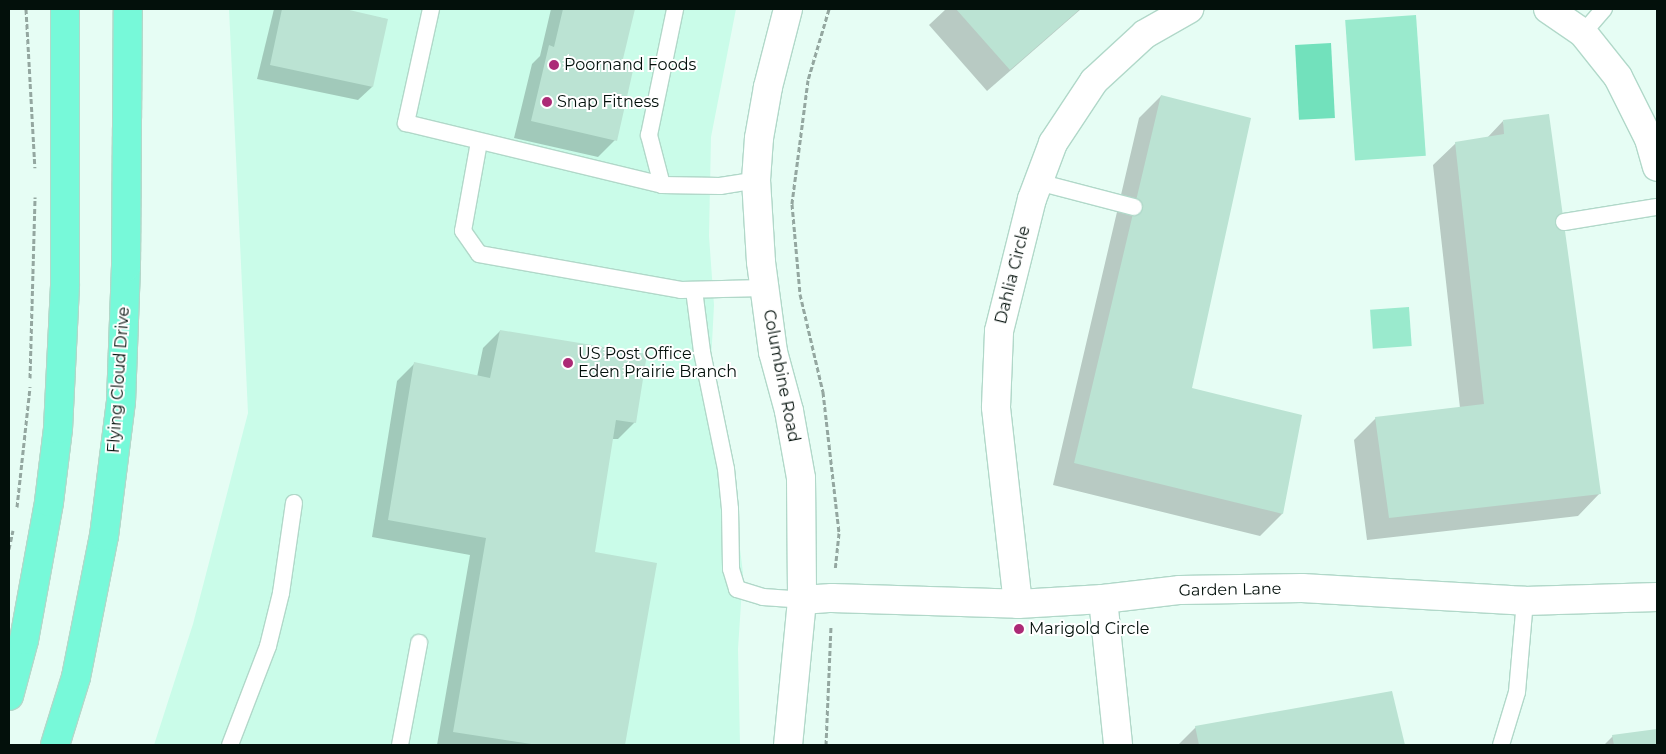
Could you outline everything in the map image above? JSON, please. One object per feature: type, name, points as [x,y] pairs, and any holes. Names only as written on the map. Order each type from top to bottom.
[{"type":"main road","points":[[59,9],[65,84]]},
{"type":"main road","points":[[9,696],[24,640],[49,502],[58,429],[65,284],[65,9]]},
{"type":"main road","name":"Flying Cloud Drive","points":[[55,745],[76,677],[104,536],[121,402],[126,267],[128,9]]},
{"type":"main road","points":[[128,84],[140,9]]},
{"type":"street","name":"Columbine Road","points":[[788,9],[768,87],[759,138],[756,180],[764,288],[774,352],[789,411],[801,478],[802,600],[788,745]]},
{"type":"street","name":"Dahlia Circle","points":[[1018,604],[996,407],[999,341],[1032,199],[1053,143],[1094,81],[1145,34],[1189,9]]},
{"type":"street","points":[[1548,9],[1583,33],[1618,77],[1649,139],[1657,167]]},
{"type":"street","name":"Garden Lane","points":[[802,600],[832,598],[1018,604],[1180,590],[1302,588],[1524,601],[1657,597]]},
{"type":"street","points":[[1103,598],[1118,745]]},
{"type":"lane","points":[[430,9],[406,123],[662,185],[720,186],[756,180]]},
{"type":"lane","points":[[662,185],[648,136],[675,9]]},
{"type":"lane","points":[[1583,33],[1604,9]]},
{"type":"lane","points":[[479,142],[463,231],[479,254],[681,290],[764,288]]},
{"type":"lane","points":[[1038,182],[1134,207]]},
{"type":"lane","points":[[1564,222],[1657,207]]},
{"type":"lane","points":[[694,290],[702,352],[726,469],[730,509],[731,569],[737,589],[763,597],[802,600]]},
{"type":"lane","points":[[230,745],[268,646],[281,593],[294,503]]},
{"type":"lane","points":[[1501,745],[1517,692],[1524,601]]},
{"type":"lane","points":[[400,745],[419,642]]},
{"type":"path","points":[[26,9],[35,176]]},
{"type":"path","points":[[826,745],[832,598],[839,533],[822,392],[800,294],[792,204],[808,80],[829,9]]},
{"type":"path","points":[[17,514],[30,385],[35,196]]},
{"type":"path","points":[[9,549],[15,523]]},
{"type":"shaded area","points":[[229,9],[736,9],[711,137],[709,236],[714,305],[710,381],[731,476],[743,573],[738,649],[740,745],[154,745],[193,624],[248,413]]},
{"type":"shaded area","points":[[1416,15],[1426,156],[1355,161],[1345,20]]},
{"type":"shaded area","points":[[1331,43],[1335,118],[1299,120],[1295,45]]},
{"type":"shaded area","points":[[1409,307],[1412,346],[1373,349],[1370,310]]},
{"type":"building","points":[[282,9],[345,9],[388,19],[373,87],[270,65]]},
{"type":"building","points":[[563,9],[635,9],[622,63],[634,66],[617,141],[531,121],[549,45],[554,47]]},
{"type":"building","points":[[956,9],[1080,9],[1010,70]]},
{"type":"building","points":[[1161,95],[1251,118],[1192,388],[1302,415],[1283,514],[1074,463]]},
{"type":"building","points":[[1549,114],[1601,494],[1389,518],[1375,417],[1484,404],[1455,142],[1504,134],[1503,120]]},
{"type":"building","points":[[500,330],[647,354],[636,423],[616,420],[595,552],[657,563],[625,745],[538,745],[453,732],[486,538],[388,520],[414,362],[490,378]]},
{"type":"building","points":[[1392,691],[1405,745],[1199,745],[1195,726]]},
{"type":"building","points":[[1657,729],[1657,745],[1614,745],[1612,735]]},
{"type":"place","name":"Poornand Foods","points":[[554,65]]},
{"type":"place","name":"Snap Fitness","points":[[547,102]]},
{"type":"place","name":"US Post Office Eden Prairie Branch","points":[[568,363]]},
{"type":"place","name":"Marigold Circle","points":[[1019,629]]}]
